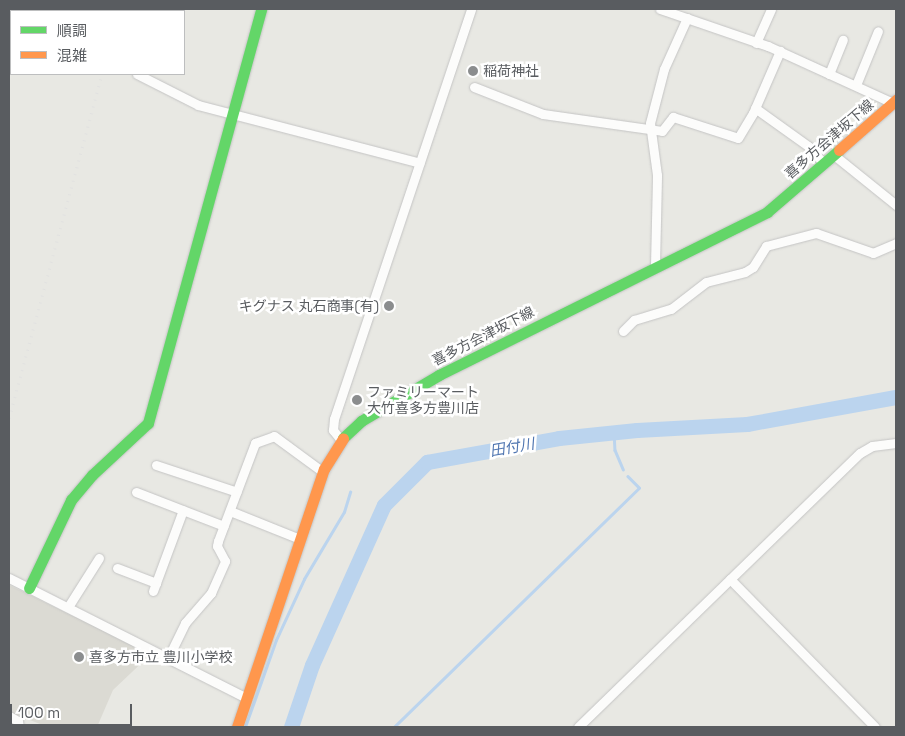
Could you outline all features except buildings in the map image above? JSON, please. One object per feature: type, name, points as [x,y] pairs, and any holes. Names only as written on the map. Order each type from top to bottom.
[{"type":"main road","points":[[29,588],[71,500],[92,474],[148,423],[261,9]]},
{"type":"main road","name":"喜多方会津坂下線","points":[[237,727],[323,472],[341,440],[384,404],[655,265],[767,212],[895,101]]},
{"type":"street","points":[[17,9],[23,10]]},
{"type":"street","points":[[341,440],[333,430],[334,419],[471,9]]},
{"type":"street","points":[[660,9],[780,51],[829,74],[895,101]]},
{"type":"street","points":[[756,43],[771,9]]},
{"type":"street","points":[[655,265],[656,168],[650,130],[660,82],[687,18]]},
{"type":"street","points":[[856,85],[878,31]]},
{"type":"street","points":[[829,74],[843,40]]},
{"type":"street","points":[[474,87],[543,114],[650,130],[665,130],[673,117],[738,138],[743,134],[780,51]]},
{"type":"street","points":[[139,75],[198,105],[420,162]]},
{"type":"street","points":[[755,108],[808,146],[824,164]]},
{"type":"street","points":[[834,155],[896,205]]},
{"type":"street","points":[[623,331],[634,320],[671,310],[706,282],[745,272],[753,267],[766,246],[816,233],[873,253],[896,243]]},
{"type":"street","points":[[168,658],[185,622],[214,588],[225,561],[217,546],[258,440],[278,438],[323,472]]},
{"type":"street","points":[[578,727],[860,453],[872,446],[896,443]]},
{"type":"street","points":[[156,464],[237,492]]},
{"type":"street","points":[[136,492],[224,526]]},
{"type":"street","points":[[117,568],[154,587],[183,510]]},
{"type":"street","points":[[230,511],[300,539]]},
{"type":"street","points":[[68,607],[99,558]]},
{"type":"street","points":[[9,578],[247,698]]},
{"type":"street","points":[[730,579],[875,727]]},
{"type":"street","points":[[9,716],[18,721],[19,727]]},
{"type":"shaded area","name":"喜多方市立 豊川小学校","points":[[9,585],[151,654],[113,690],[97,727],[48,727],[9,712]]},
{"type":"waterway","name":"田付川","points":[[291,727],[312,665],[384,505],[427,462],[559,438],[637,430],[747,424],[896,397]]},
{"type":"waterway","points":[[614,432],[615,450],[623,469]]},
{"type":"waterway","points":[[394,727],[639,488],[628,477]]},
{"type":"waterway","points":[[245,727],[276,640],[304,579],[344,512],[350,492]]},
{"type":"railway","points":[[9,418],[102,75]]},
{"type":"traffic: fast","points":[[29,588],[71,500],[92,475],[148,423],[261,9]]},
{"type":"traffic: fast","points":[[343,438],[361,421],[439,375],[767,212],[839,150]]},
{"type":"traffic: slow","points":[[839,150],[896,100]]},
{"type":"traffic: slow","points":[[237,727],[324,469],[343,438]]},
{"type":"place","name":"稲荷神社","points":[[473,71]]},
{"type":"place","name":"キグナス 丸石商事(有)","points":[[389,306]]},
{"type":"place","name":"ファミリーマート 大竹喜多方豊川店","points":[[357,400]]},
{"type":"place","name":"喜多方市立 豊川小学校","points":[[79,657]]}]
